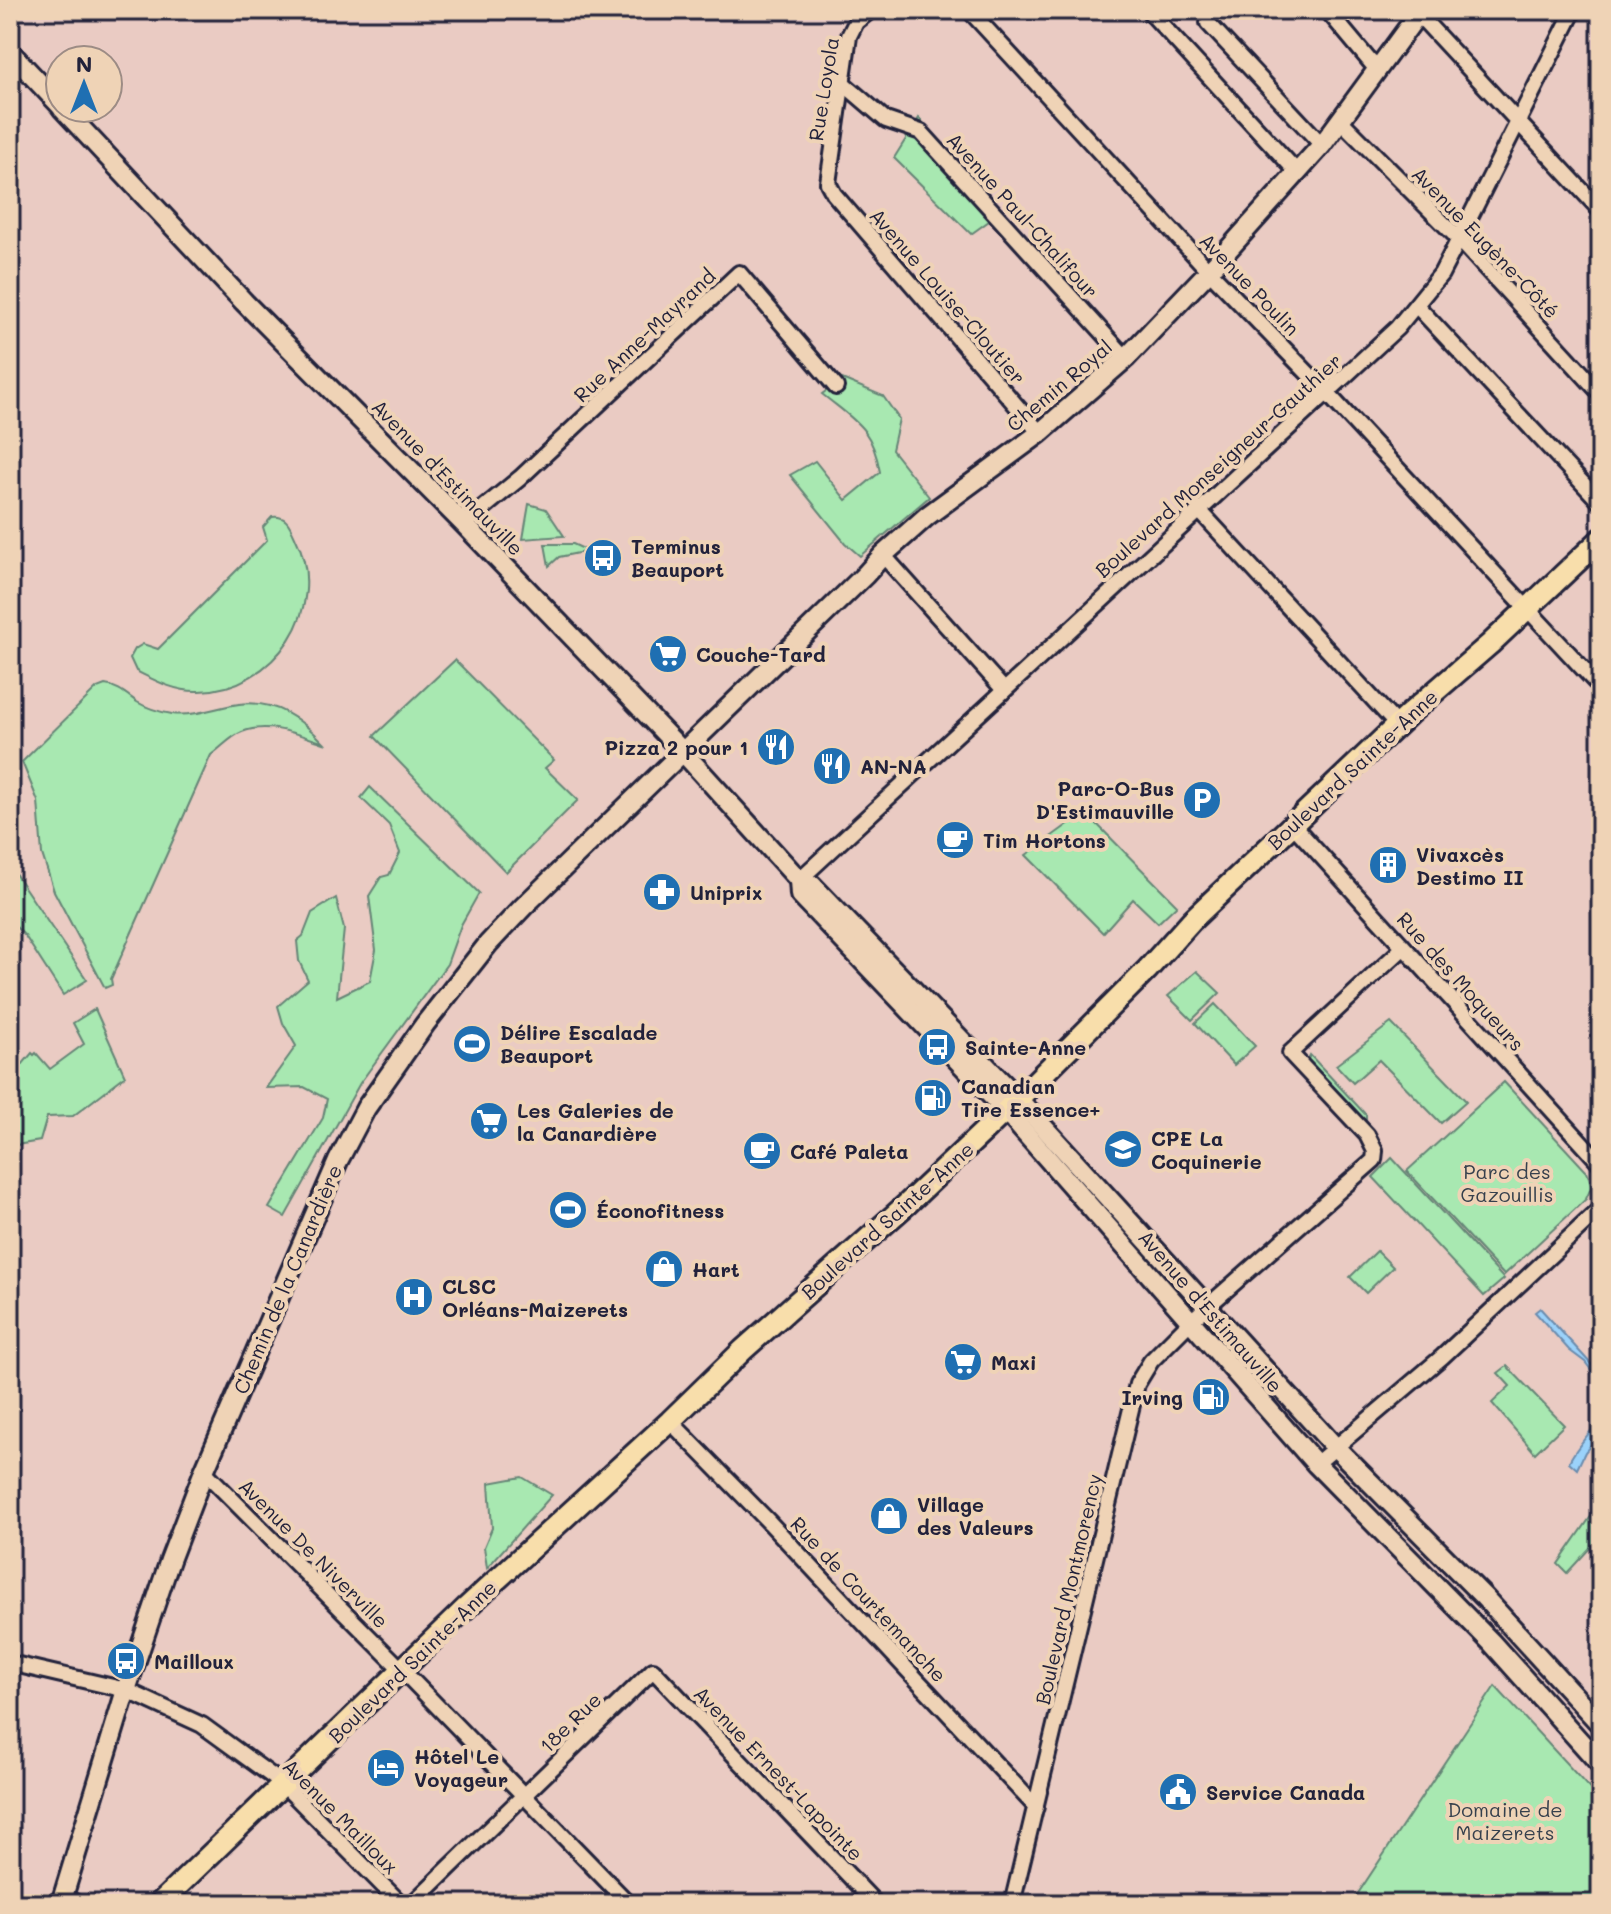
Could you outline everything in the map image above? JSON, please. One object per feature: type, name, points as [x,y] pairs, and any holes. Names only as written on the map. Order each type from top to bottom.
[{"type":"main road","name":"Chemin Royal","points":[[682,751],[927,516],[1040,433],[1126,358],[1322,145],[1420,12]]},
{"type":"main road","name":"Avenue d'Estimauville","points":[[10,52],[44,89]]},
{"type":"main road","name":"Avenue d'Estimauville","points":[[77,124],[244,302],[464,524],[682,751],[799,880],[800,895],[1012,1105],[1336,1448],[1484,1597],[1601,1725]]},
{"type":"main road","name":"Boulevard Sainte-Anne","points":[[158,1901],[467,1607],[1012,1105],[1147,970],[1192,920],[1397,725],[1601,539]]},
{"type":"main road","name":"Chemin de la Canardière","points":[[65,1903],[126,1690],[170,1560],[204,1471],[316,1208],[366,1108],[425,1024],[488,944],[682,751]]},
{"type":"main road","name":"Avenue d'Estimauville","points":[[1012,1105],[1191,1321],[1316,1464],[1491,1642],[1601,1765]]},
{"type":"street","name":"Rue Loyola","points":[[828,183],[849,36],[856,22],[871,10]]},
{"type":"street","name":"Avenue Poulin","points":[[969,10],[1209,271],[1327,393],[1601,688]]},
{"type":"street","points":[[1148,10],[1297,172]]},
{"type":"street","points":[[1327,10],[1378,71]]},
{"type":"street","name":"Boulevard Monseigneur-Gauthier","points":[[799,880],[1327,393],[1417,306],[1441,274],[1574,10]]},
{"type":"street","points":[[1420,12],[1601,211]]},
{"type":"street","points":[[1208,23],[1322,145]]},
{"type":"street","name":"Avenue Paul-Chalifour","points":[[844,84],[886,120],[921,132],[1126,358]]},
{"type":"street","name":"Avenue Eugène-Côté","points":[[1340,120],[1459,239],[1601,394]]},
{"type":"street","name":"Avenue Louise-Cloutier","points":[[828,183],[834,194],[1040,433]]},
{"type":"street","name":"Rue Anne-Mayrand","points":[[464,524],[529,470],[739,273],[836,387]]},
{"type":"street","points":[[1417,306],[1601,503]]},
{"type":"street","points":[[1198,509],[1397,725]]},
{"type":"street","points":[[883,555],[1004,690]]},
{"type":"street","name":"Rue des Moqueurs","points":[[1293,825],[1601,1164]]},
{"type":"street","name":"Boulevard Montmorency","points":[[1012,1904],[1137,1384],[1151,1361],[1191,1321],[1374,1160],[1375,1151],[1367,1135],[1290,1053],[1403,948]]},
{"type":"street","points":[[1316,1464],[1474,1328],[1601,1208]]},
{"type":"street","name":"Rue de Courtemanche","points":[[670,1421],[1036,1807]]},
{"type":"street","name":"Avenue De Niverville","points":[[204,1471],[629,1904]]},
{"type":"street","name":"Avenue Mailloux","points":[[10,1663],[126,1690],[202,1725],[283,1784],[401,1904]]},
{"type":"street","name":"18e Rue","points":[[412,1904],[653,1670]]},
{"type":"street","name":"Avenue Ernest-Lapointe","points":[[653,1670],[876,1904]]},
{"type":"green space","points":[[919,118],[1000,213],[971,234],[894,158]]},
{"type":"green space","points":[[842,379],[883,396],[899,419],[892,450],[929,497],[860,556],[845,543],[790,475],[815,461],[846,500],[880,472],[867,435],[822,394]]},
{"type":"green space","points":[[529,504],[546,509],[564,536],[523,539]]},
{"type":"green space","points":[[272,517],[285,520],[294,534],[305,565],[306,591],[300,617],[289,640],[272,660],[251,676],[226,687],[199,691],[174,688],[136,671],[130,658],[135,649],[143,644],[158,649],[267,540],[263,527]]},
{"type":"green space","points":[[545,544],[573,544],[588,551],[559,557],[549,566]]},
{"type":"green space","points":[[455,660],[554,760],[545,768],[578,800],[506,872],[374,736]]},
{"type":"green space","points":[[105,685],[118,689],[145,706],[172,714],[197,713],[239,704],[264,705],[297,719],[324,743],[284,730],[252,729],[234,736],[211,755],[111,979],[112,985],[105,988],[54,891],[42,854],[38,801],[22,762],[97,688]]},
{"type":"green space","points":[[370,787],[479,893],[461,925],[447,964],[360,1083],[285,1217],[269,1208],[323,1118],[327,1099],[304,1087],[266,1088],[296,1046],[283,1023],[278,1006],[308,980],[299,961],[297,941],[303,936],[312,913],[336,898],[344,929],[337,997],[370,981],[376,950],[369,896],[381,877],[389,875],[400,853],[389,825],[361,798]]},
{"type":"green space","points":[[1085,812],[1177,905],[1158,923],[1133,899],[1103,933],[1026,855]]},
{"type":"green space","points":[[10,866],[87,980],[63,995],[25,936],[10,921]]},
{"type":"green space","points":[[1197,971],[1220,993],[1192,1020],[1168,996]]},
{"type":"green space","points":[[1215,1004],[1255,1046],[1234,1065],[1195,1023]]},
{"type":"green space","points":[[95,1009],[125,1076],[73,1116],[47,1117],[40,1141],[10,1146],[10,1079],[32,1053],[36,1053],[50,1069],[84,1044],[73,1023]]},
{"type":"green space","points":[[1391,1023],[1466,1101],[1441,1123],[1379,1060],[1353,1083],[1336,1065]]},
{"type":"green space","points":[[1310,1055],[1366,1115],[1366,1122],[1307,1061]]},
{"type":"green space","name":"Parc des Gazouillis","points":[[1504,1082],[1587,1172],[1592,1186],[1586,1199],[1504,1275],[1407,1171]]},
{"type":"green space","points":[[1392,1158],[1504,1279],[1484,1296],[1373,1177]]},
{"type":"green space","points":[[1377,1251],[1393,1267],[1366,1293],[1350,1277]]},
{"type":"green space","points":[[1507,1366],[1564,1425],[1535,1453],[1492,1403],[1510,1386],[1498,1373]]},
{"type":"green space","points":[[522,1477],[552,1495],[487,1568],[484,1547],[492,1528],[489,1483]]},
{"type":"green space","points":[[1601,1502],[1601,1536],[1567,1573],[1558,1564]]},
{"type":"green space","name":"Domaine de Maizerets","points":[[1495,1686],[1601,1801],[1601,1904],[1351,1904]]},
{"type":"water","points":[[1540,1308],[1601,1375],[1601,1383],[1585,1362],[1569,1350],[1535,1312]]},
{"type":"water","points":[[1601,1418],[1601,1433],[1585,1452],[1577,1469],[1569,1462]]},
{"type":"place","name":"Terminus Beauport","points":[[603,558]]},
{"type":"place","name":"Couche-Tard","points":[[668,654]]},
{"type":"place","name":"Pizza 2 pour 1","points":[[776,747]]},
{"type":"place","name":"AN-NA","points":[[832,766]]},
{"type":"place","name":"Parc-O-Bus D'Estimauville","points":[[1202,800]]},
{"type":"place","name":"Tim Hortons","points":[[955,840]]},
{"type":"place","name":"Vivaxcès Destimo II","points":[[1388,865]]},
{"type":"place","name":"Uniprix","points":[[662,892]]},
{"type":"place","name":"Délire Escalade Beauport","points":[[472,1044]]},
{"type":"place","name":"Sainte-Anne","points":[[937,1047]]},
{"type":"place","name":"Canadian Tire Essence+","points":[[933,1098]]},
{"type":"place","name":"Les Galeries de la Canardière","points":[[489,1121]]},
{"type":"place","name":"CPE La Coquinerie","points":[[1123,1149]]},
{"type":"place","name":"Café Paleta","points":[[762,1151]]},
{"type":"place","name":"Éconofitness","points":[[568,1210]]},
{"type":"place","name":"Hart","points":[[664,1269]]},
{"type":"place","name":"CLSC Orléans-Maizerets","points":[[414,1297]]},
{"type":"place","name":"Maxi","points":[[963,1362]]},
{"type":"place","name":"Irving","points":[[1211,1397]]},
{"type":"place","name":"Village des Valeurs","points":[[889,1516]]},
{"type":"place","name":"Mailloux","points":[[126,1661]]},
{"type":"place","name":"Hôtel Le Voyageur","points":[[386,1768]]},
{"type":"place","name":"Service Canada","points":[[1178,1792]]}]
